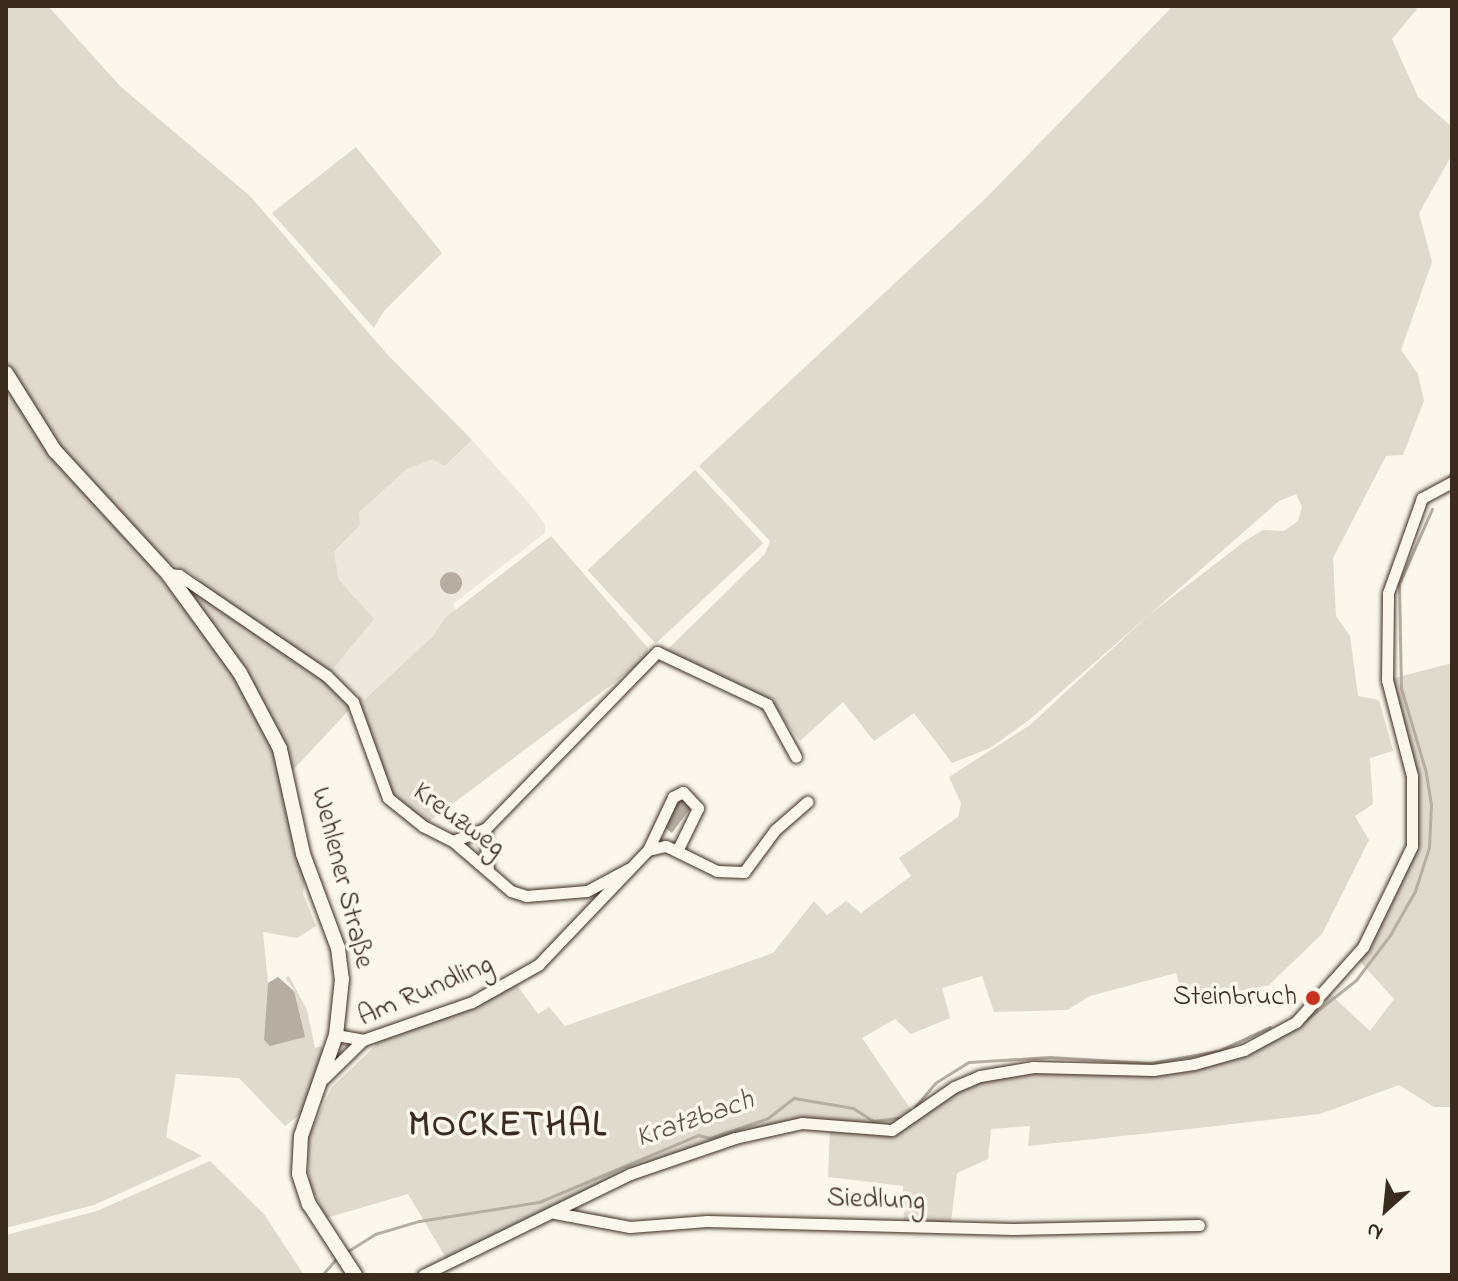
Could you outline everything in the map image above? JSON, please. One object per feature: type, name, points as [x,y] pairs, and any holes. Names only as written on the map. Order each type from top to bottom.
[{"type":"street","name":"Wehlener Straße","points":[[6,373],[55,451],[168,574],[240,673],[280,749],[303,854],[338,948],[342,996],[336,1035],[324,1078],[301,1136],[299,1174],[309,1204],[355,1275]]},
{"type":"street","points":[[423,1275],[653,1165],[780,1125],[824,1123],[892,1130],[954,1087],[1003,1070],[1175,1067],[1244,1050],[1296,1022],[1363,947],[1412,846],[1412,776],[1387,680],[1388,593],[1422,498],[1452,482]]},
{"type":"street","name":"Kreuzweg","points":[[168,574],[179,575],[327,676],[353,702],[388,798],[423,826],[453,841],[511,891],[526,896],[587,891],[628,869]]},
{"type":"street","points":[[453,841],[485,829],[657,652],[767,704],[796,757]]},
{"type":"street","name":"Am Rundling","points":[[324,1078],[363,1040],[513,982],[538,965],[648,850],[673,797],[683,792],[698,808],[678,849]]},
{"type":"street","points":[[648,850],[678,849],[717,871],[744,872],[775,830],[807,802]]},
{"type":"street","points":[[485,829],[488,871]]},
{"type":"street","points":[[336,1035],[363,1040]]},
{"type":"street","points":[[588,1196],[594,1223]]},
{"type":"street","name":"Siedlung","points":[[555,1213],[594,1223],[630,1227],[707,1221],[1013,1229],[1199,1225]]},
{"type":"shaded area","points":[[6,6],[48,6],[120,86],[250,196],[387,354],[472,440],[445,466],[432,459],[407,469],[359,512],[360,525],[334,552],[339,580],[374,619],[329,674],[211,592],[193,574],[162,560],[90,486],[42,424],[6,365]]},
{"type":"shaded area","points":[[1173,6],[1413,6],[1417,9],[1392,39],[1418,97],[1452,127],[1452,155],[1419,213],[1432,262],[1401,350],[1418,374],[1424,401],[1403,455],[1386,456],[1333,558],[1336,616],[1350,636],[1358,696],[1379,700],[1393,751],[1370,758],[1373,804],[1355,816],[1369,840],[1322,934],[1269,985],[1184,1002],[1176,973],[1090,996],[1067,1010],[994,1012],[982,976],[942,988],[950,1018],[911,1034],[895,1019],[862,1038],[914,1114],[890,1127],[803,1119],[704,1143],[446,1258],[408,1194],[326,1218],[309,1182],[308,1137],[332,1087],[375,1046],[375,1040],[517,985],[538,1014],[549,1007],[565,1026],[773,953],[814,901],[827,915],[846,901],[861,913],[911,876],[899,858],[958,817],[961,803],[949,777],[1030,725],[1149,615],[1245,541],[1263,530],[1284,531],[1298,521],[1302,507],[1296,494],[1279,501],[1029,720],[990,748],[952,763],[914,713],[874,741],[843,702],[800,741],[777,711],[665,652],[765,554],[770,541],[699,466],[987,197]]},
{"type":"shaded area","points":[[356,147],[442,253],[384,311],[374,328],[272,213]]},
{"type":"shaded area","points":[[6,382],[234,672],[276,752],[305,876],[303,894],[316,926],[297,938],[263,932],[268,983],[264,1040],[295,991],[285,978],[289,976],[307,1010],[315,1048],[321,1046],[325,1054],[303,1112],[285,1126],[239,1078],[176,1074],[166,1137],[202,1156],[94,1205],[6,1228]]},
{"type":"shaded area","points":[[472,440],[527,501],[545,524],[545,533],[453,604],[456,610],[433,636],[364,700],[329,674],[373,619],[339,580],[334,552],[360,525],[358,512],[407,469],[432,458],[445,466]]},
{"type":"shaded area","points":[[695,470],[763,543],[656,643],[587,570]]},
{"type":"shaded area","points":[[551,536],[648,648],[647,658],[423,826],[397,808],[353,702],[360,695],[364,700],[433,636],[445,618]]},
{"type":"shaded area","points":[[447,572],[455,572],[462,583],[455,594],[447,594],[440,587],[440,579]]},
{"type":"shaded area","points":[[185,585],[325,679],[352,707],[293,770],[267,710],[182,587]]},
{"type":"shaded area","points":[[1452,663],[1452,1107],[1434,1107],[1399,1085],[1320,1114],[1189,1129],[1028,1146],[1030,1126],[991,1129],[988,1159],[957,1173],[951,1222],[904,1222],[903,1186],[828,1177],[830,1128],[894,1134],[968,1083],[1033,1070],[1152,1073],[1246,1054],[1295,1029],[1329,993],[1370,1031],[1394,999],[1355,956],[1407,862],[1415,799],[1387,680]]},
{"type":"shaded area","points":[[685,798],[691,807],[672,833],[663,826],[677,800]]},
{"type":"shaded area","points":[[278,977],[294,991],[305,1037],[270,1046],[264,1040],[268,983]]},
{"type":"shaded area","points":[[210,1161],[264,1214],[304,1275],[6,1275],[6,1235],[97,1211]]},
{"type":"waterway","name":"Kratzbach","points":[[1448,479],[1452,470]]},
{"type":"waterway","name":"Kratzbach","points":[[1303,1022],[1356,980],[1390,935],[1415,891],[1429,847],[1431,805],[1425,769],[1401,688],[1399,584],[1432,509]]},
{"type":"waterway","name":"Kratzbach","points":[[915,1107],[935,1083],[969,1062],[1050,1057],[1150,1063],[1218,1051],[1270,1027]]},
{"type":"waterway","name":"Kratzbach","points":[[348,1251],[375,1234],[419,1221],[539,1202],[698,1135],[710,1138],[768,1118],[794,1098],[853,1108],[873,1121],[899,1118]]},
{"type":"waterway","name":"Kratzbach","points":[[322,1275],[337,1258]]},
{"type":"place","name":"Steinbruch","points":[[1313,998]]},
{"type":"district","name":"MOCKETHAL","points":[[508,1127]]}]
